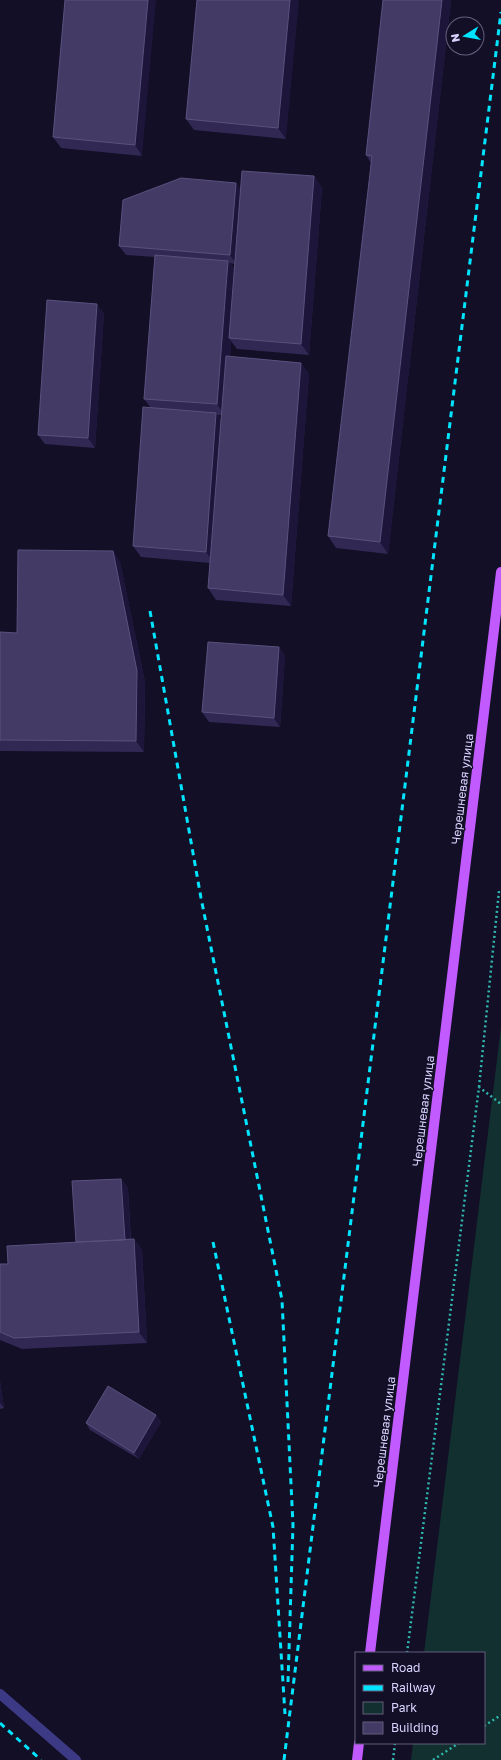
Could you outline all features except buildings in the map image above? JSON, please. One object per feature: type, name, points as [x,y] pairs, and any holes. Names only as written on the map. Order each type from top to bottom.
[{"type":"main road","name":"Черешневая улица","points":[[370,1652],[501,572]]},
{"type":"main road","points":[[357,1760],[359,1744]]},
{"type":"street","points":[[0,1694],[76,1760]]},
{"type":"path","points":[[407,1652],[479,1087],[499,891]]},
{"type":"path","points":[[479,1087],[501,1104]]},
{"type":"path","points":[[485,1725],[501,1715]]},
{"type":"path","points":[[393,1760],[395,1744]]},
{"type":"path","points":[[433,1760],[457,1744]]},
{"type":"green space","points":[[501,1027],[501,1760],[411,1760],[413,1744],[485,1744],[485,1652],[424,1652]]},
{"type":"railway","points":[[284,1760],[501,12]]},
{"type":"railway","points":[[150,611],[201,898],[282,1300],[293,1525],[288,1682]]},
{"type":"railway","points":[[213,1242],[273,1527],[285,1714]]},
{"type":"railway","points":[[0,1723],[41,1760]]}]
